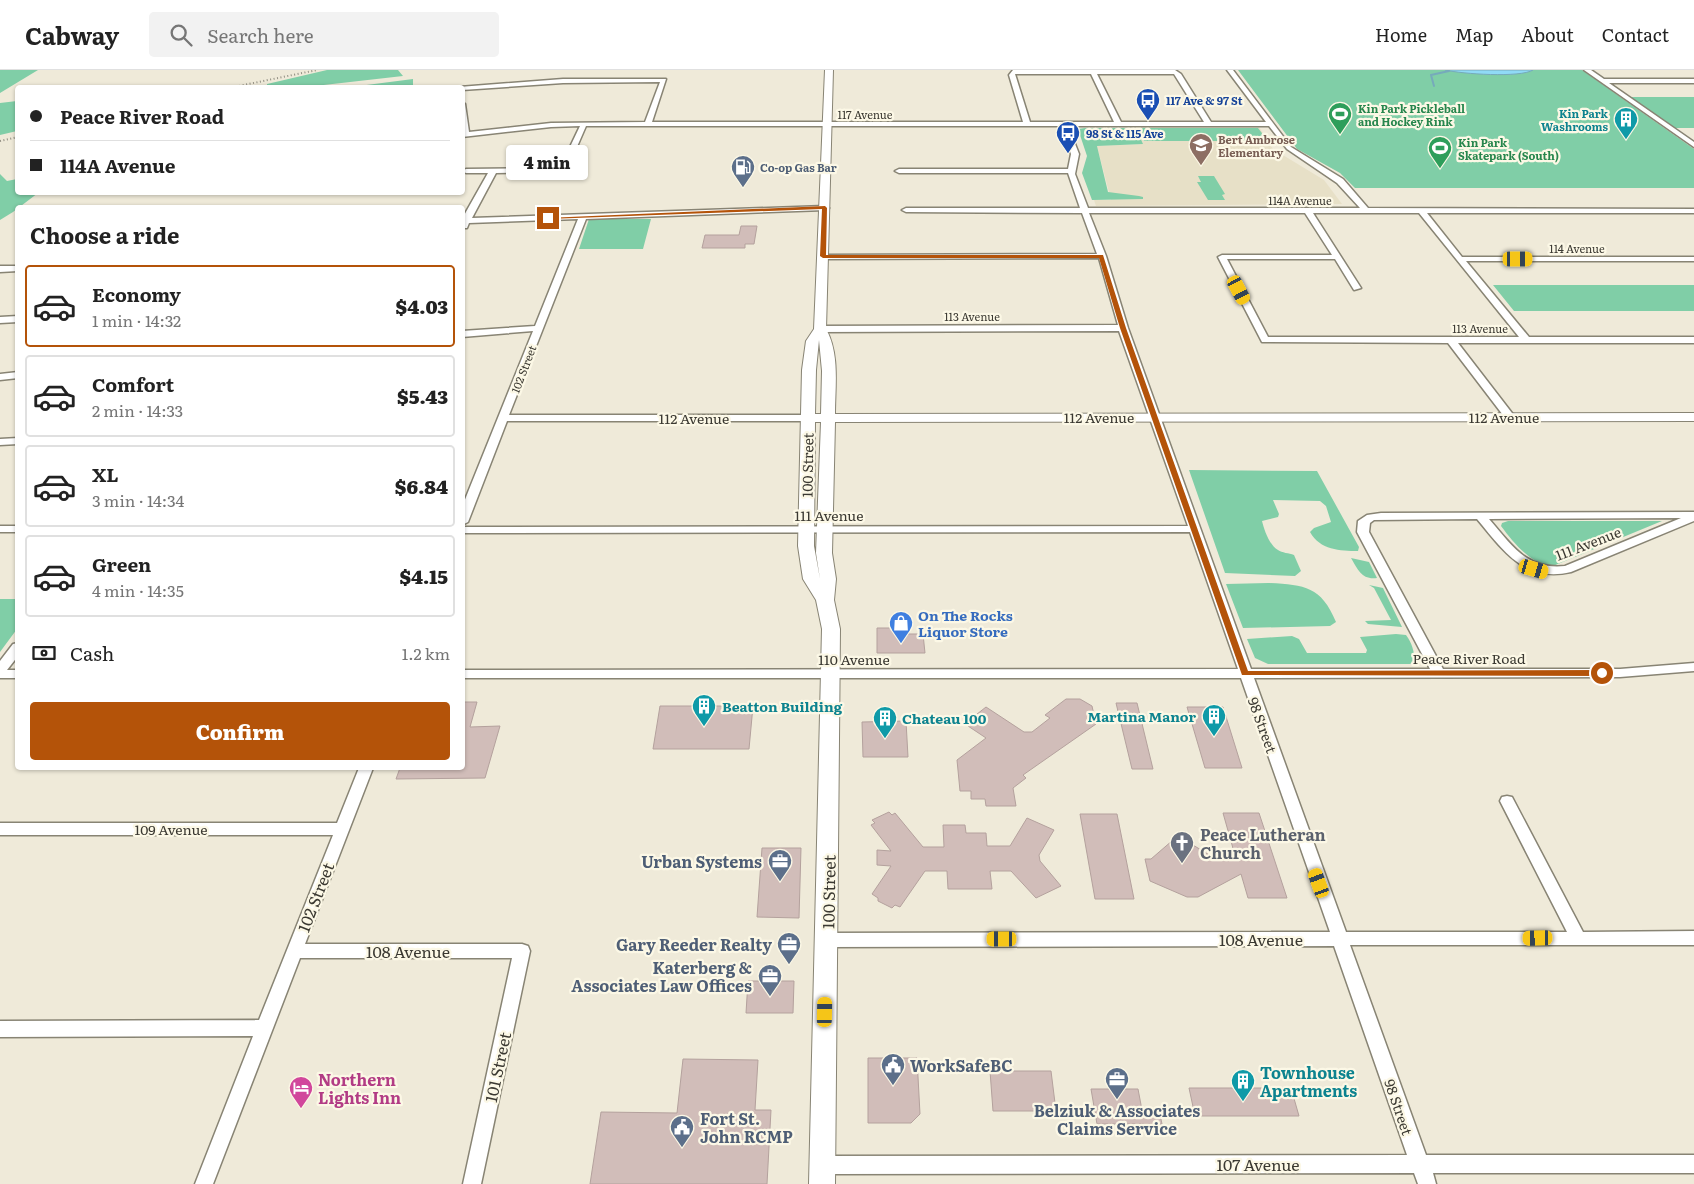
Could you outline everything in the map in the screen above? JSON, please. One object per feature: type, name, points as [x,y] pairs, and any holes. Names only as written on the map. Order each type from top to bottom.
[{"type":"main road","name":"100 Street","points":[[822,1175],[831,630],[825,600],[828,580],[824,553],[828,371],[826,340],[820,329],[829,70]]},
{"type":"main road","name":"100 Street","points":[[820,329],[812,341],[808,418],[806,546],[811,579],[825,600]]},
{"type":"main road","name":"112 Avenue","points":[[808,418],[1694,417]]},
{"type":"street","points":[[1230,70],[1282,140],[1296,154],[1340,181],[1366,211]]},
{"type":"street","points":[[1587,70],[1694,145]]},
{"type":"street","points":[[1093,71],[1118,124]]},
{"type":"street","points":[[1027,124],[1012,75],[1013,72],[1174,72],[1179,75],[1209,124]]},
{"type":"street","points":[[465,87],[664,80],[648,124]]},
{"type":"street","points":[[1603,81],[1694,81]]},
{"type":"street","name":"117 Avenue","points":[[465,135],[584,124],[1269,124]]},
{"type":"street","points":[[466,171],[563,170],[584,124]]},
{"type":"street","name":"98 Street","points":[[1064,124],[1075,154],[1071,171],[1102,256],[1123,328],[1426,1184]]},
{"type":"street","points":[[465,221],[493,171]]},
{"type":"street","points":[[899,171],[1071,171]]},
{"type":"street","points":[[465,221],[825,208]]},
{"type":"street","name":"114A Avenue","points":[[906,210],[1694,211]]},
{"type":"street","points":[[1308,211],[1357,288]]},
{"type":"street","points":[[1421,211],[1526,340]]},
{"type":"street","name":"102 Street","points":[[465,515],[584,216]]},
{"type":"street","points":[[823,256],[1102,256]]},
{"type":"street","name":"113 Avenue","points":[[1337,257],[1222,257],[1265,340],[1694,340]]},
{"type":"street","name":"114 Avenue","points":[[1460,259],[1694,259]]},
{"type":"street","points":[[0,269],[15,268]]},
{"type":"street","points":[[0,320],[15,319]]},
{"type":"street","points":[[465,334],[539,328]]},
{"type":"street","name":"113 Avenue","points":[[820,329],[1123,328]]},
{"type":"street","points":[[1451,340],[1510,417]]},
{"type":"street","points":[[0,377],[15,375]]},
{"type":"street","name":"112 Avenue","points":[[504,418],[808,418]]},
{"type":"street","points":[[0,442],[15,441]]},
{"type":"street","name":"111 Avenue","points":[[1439,673],[1363,532],[1364,521],[1381,516],[1694,516]]},
{"type":"street","name":"111 Avenue","points":[[1480,516],[1521,560],[1534,569],[1545,572],[1567,569],[1694,516]]},
{"type":"street","points":[[0,529],[15,529]]},
{"type":"street","name":"111 Avenue","points":[[465,530],[1195,529]]},
{"type":"street","points":[[0,670],[15,651]]},
{"type":"street","name":"Peace River Road","points":[[1245,673],[1620,673],[1694,667]]},
{"type":"street","name":"110 Avenue","points":[[465,674],[1245,673]]},
{"type":"street","points":[[0,674],[15,674]]},
{"type":"street","name":"102 Street","points":[[204,1184],[365,770]]},
{"type":"street","points":[[1507,801],[1578,937]]},
{"type":"street","name":"109 Avenue","points":[[0,828],[342,828]]},
{"type":"street","name":"108 Avenue","points":[[827,940],[1694,938]]},
{"type":"street","name":"108 Avenue","points":[[294,950],[522,951]]},
{"type":"street","name":"101 Street","points":[[472,1184],[522,951]]},
{"type":"street","points":[[0,1030],[264,1028]]},
{"type":"street","name":"107 Avenue","points":[[822,1175],[1420,1164],[1694,1164]]},
{"type":"shaded area","name":"Bert Ambrose Elementary","points":[[1136,127],[1259,127],[1273,149],[1324,180],[1342,204],[1096,206],[1094,200],[1111,200],[1097,146],[1143,144]]},
{"type":"green space","points":[[0,70],[38,70],[0,93]]},
{"type":"green space","points":[[327,70],[398,70],[403,76],[324,85],[267,84]]},
{"type":"green space","points":[[1238,70],[1582,70],[1694,149],[1694,188],[1355,188],[1340,173],[1297,149]]},
{"type":"green space","points":[[413,79],[413,85],[366,85]]},
{"type":"green space","points":[[1628,97],[1694,97],[1694,128],[1674,128]]},
{"type":"green space","points":[[15,101],[15,131],[0,135],[0,103]]},
{"type":"green space","points":[[1136,128],[1143,144],[1097,146],[1108,192],[1139,196],[1143,197],[1143,199],[1092,200],[1082,173],[1087,156],[1078,129]]},
{"type":"green space","points":[[1138,128],[1258,128],[1268,141],[1144,141]]},
{"type":"green space","points":[[0,174],[7,181],[15,179],[15,195],[35,195],[22,205],[15,205],[15,210],[0,220]]},
{"type":"green space","points":[[1198,176],[1214,176],[1225,194],[1222,195],[1225,200],[1208,200],[1197,182],[1201,182]]},
{"type":"green space","points":[[589,219],[651,219],[643,249],[579,249]]},
{"type":"green space","points":[[1493,285],[1694,285],[1694,311],[1514,311]]},
{"type":"green space","points":[[1189,470],[1317,471],[1359,547],[1358,551],[1344,551],[1331,548],[1319,543],[1314,538],[1310,532],[1314,528],[1331,522],[1326,506],[1320,501],[1273,500],[1279,514],[1278,517],[1262,521],[1266,532],[1275,548],[1281,552],[1294,555],[1301,571],[1295,576],[1225,573]]},
{"type":"green space","points":[[1508,521],[1662,521],[1553,566],[1545,565],[1530,558],[1517,546],[1501,526],[1502,523]]},
{"type":"green space","points":[[1351,558],[1369,562],[1377,578],[1364,576]]},
{"type":"green space","points":[[1268,583],[1301,587],[1317,594],[1324,601],[1336,622],[1330,626],[1243,628],[1226,584]]},
{"type":"green space","points":[[1369,585],[1383,588],[1402,627],[1368,624],[1365,621],[1391,620],[1374,588]]},
{"type":"green space","points":[[0,599],[15,599],[15,632],[0,652]]},
{"type":"green space","points":[[1406,635],[1410,641],[1415,661],[1410,664],[1268,664],[1255,658],[1247,639],[1292,636],[1299,639],[1307,653],[1366,653],[1367,650],[1360,637]]},
{"type":"water","points":[[1445,70],[1533,70],[1504,75]]},
{"type":"building","points":[[741,226],[757,226],[754,244],[745,244],[745,248],[702,248],[705,235],[739,235]]},
{"type":"building","name":"On The Rocks Liquor Store","points":[[877,628],[896,628],[896,634],[923,634],[925,653],[877,653]]},
{"type":"building","points":[[1066,699],[1080,699],[1092,706],[1096,724],[1023,775],[1026,778],[1013,788],[1016,806],[986,806],[985,799],[971,799],[971,791],[960,791],[957,760],[986,738],[968,726],[976,720],[972,718],[986,707],[1024,732],[1032,732],[1050,718],[1045,715]]},
{"type":"building","points":[[465,702],[477,702],[470,727],[500,726],[485,778],[396,779],[399,770],[465,770]]},
{"type":"building","points":[[1116,703],[1137,703],[1153,769],[1132,769]]},
{"type":"building","name":"Beatton Building","points":[[660,706],[753,706],[749,749],[653,749]]},
{"type":"building","name":"Martina Manor","points":[[1187,707],[1223,707],[1242,768],[1205,768]]},
{"type":"building","name":"Chateau 100","points":[[906,721],[908,757],[863,757],[862,722]]},
{"type":"building","points":[[889,812],[892,815],[895,813],[923,847],[944,847],[943,825],[965,825],[966,833],[986,833],[987,846],[1010,846],[1027,818],[1054,830],[1039,855],[1040,861],[1061,886],[1036,898],[1011,871],[990,871],[992,889],[948,889],[947,871],[925,871],[900,907],[895,905],[892,908],[878,901],[878,898],[872,894],[891,866],[877,865],[877,850],[891,851],[871,825],[875,823],[872,820]]},
{"type":"building","points":[[1223,813],[1259,813],[1287,898],[1248,898],[1241,874],[1198,897],[1187,897],[1150,881],[1145,859],[1151,859],[1173,840],[1187,840],[1216,859],[1236,859]]},
{"type":"building","points":[[1080,814],[1117,814],[1134,899],[1095,899]]},
{"type":"building","name":"Urban Systems","points":[[762,848],[801,848],[799,918],[757,917]]},
{"type":"building","name":"Katerberg & Associates Law Offices","points":[[748,981],[794,981],[793,1013],[746,1013]]},
{"type":"building","name":"WorkSafeBC","points":[[868,1058],[917,1058],[920,1114],[911,1123],[868,1123]]},
{"type":"building","name":"Fort St. John RCMP","points":[[683,1059],[758,1060],[755,1110],[771,1110],[767,1184],[590,1184],[601,1112],[677,1113]]},
{"type":"building","points":[[990,1071],[1051,1071],[1056,1111],[993,1111]]},
{"type":"building","name":"Townhouse Apartments","points":[[1189,1088],[1291,1088],[1299,1116],[1195,1116]]},
{"type":"building","name":"Belziuk & Associates Claims Service","points":[[1091,1089],[1138,1089],[1142,1110],[1159,1110],[1162,1124],[1097,1124]]},
{"type":"waterway","points":[[1434,86],[1431,75],[1449,71]]},
{"type":"railway","points":[[244,85],[317,70]]},
{"type":"railway","points":[[0,141],[15,138]]},
{"type":"place","name":"117 Ave & 97 St","points":[[1148,121]]},
{"type":"place","name":"Kin Park Pickleball and Hockey Rink","points":[[1340,135]]},
{"type":"place","name":"Kin Park Washrooms","points":[[1626,140]]},
{"type":"place","name":"98 St & 115 Ave","points":[[1068,154]]},
{"type":"place","name":"Bert Ambrose Elementary","points":[[1201,166]]},
{"type":"place","name":"Kin Park Skatepark (South)","points":[[1440,169]]},
{"type":"place","name":"Co-op Gas Bar","points":[[743,188]]},
{"type":"place","name":"On The Rocks Liquor Store","points":[[901,644]]},
{"type":"place","name":"Beatton Building","points":[[704,727]]},
{"type":"place","name":"Martina Manor","points":[[1214,737]]},
{"type":"place","name":"Chateau 100","points":[[885,739]]},
{"type":"place","name":"Peace Lutheran Church","points":[[1182,864]]},
{"type":"place","name":"Urban Systems","points":[[780,882]]},
{"type":"place","name":"Gary Reeder Realty","points":[[789,965]]},
{"type":"place","name":"Katerberg & Associates Law Offices","points":[[770,997]]},
{"type":"place","name":"WorkSafeBC","points":[[893,1086]]},
{"type":"place","name":"Belziuk & Associates Claims Service","points":[[1117,1100]]},
{"type":"place","name":"Townhouse Apartments","points":[[1243,1102]]},
{"type":"place","name":"Northern Lights Inn","points":[[301,1109]]},
{"type":"place","name":"Fort St. John RCMP","points":[[682,1148]]},
{"type":"route","points":[[548,218],[825,208],[823,256],[1102,256],[1123,328],[1245,673],[1602,673]]}]
